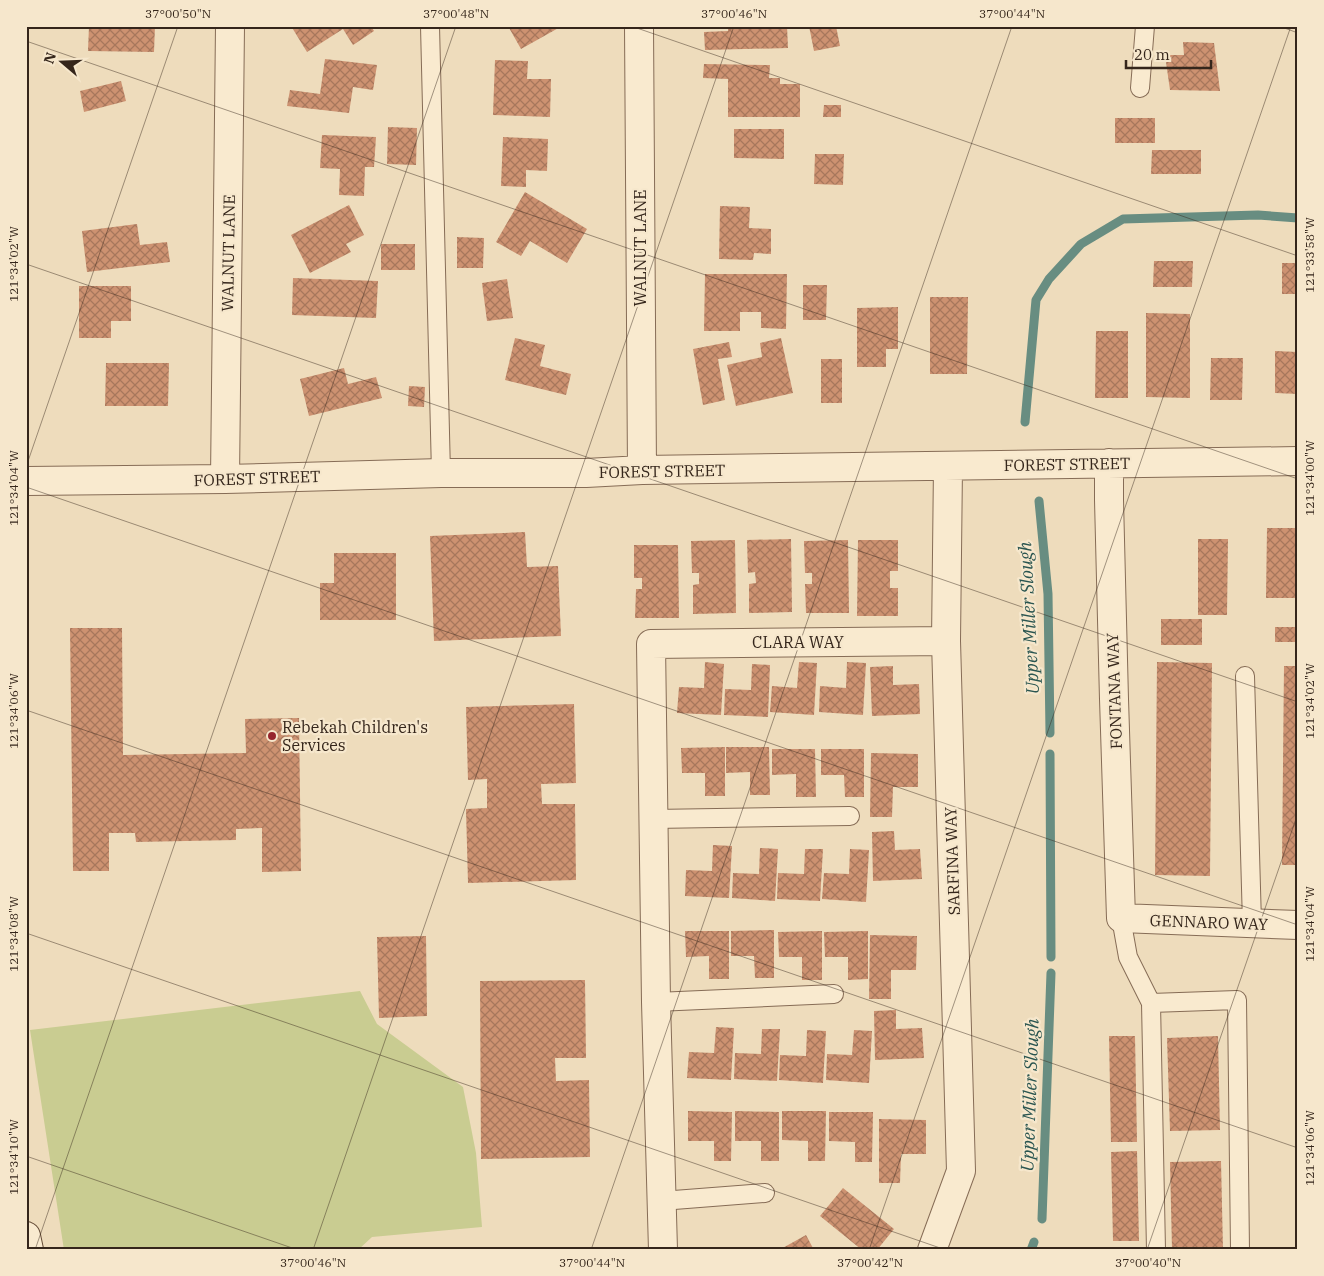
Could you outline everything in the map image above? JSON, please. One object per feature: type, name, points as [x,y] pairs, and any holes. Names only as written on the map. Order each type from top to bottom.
[{"type":"street","name":"WALNUT LANE","points":[[225,479],[230,26]]},
{"type":"street","name":"WALNUT LANE","points":[[639,26],[642,470]]},
{"type":"street","name":"FOREST STREET","points":[[26,482],[441,473],[586,473],[642,470],[1298,461]]},
{"type":"street","name":"FONTANA WAY","points":[[1109,464],[1121,918]]},
{"type":"street","name":"SARFINA WAY","points":[[932,1250],[961,1171],[946,641],[948,466]]},
{"type":"street","name":"CLARA WAY","points":[[653,819],[651,644],[946,641]]},
{"type":"street","points":[[653,819],[663,1250]]},
{"type":"street","name":"GENNARO WAY","points":[[1121,918],[1298,925]]},
{"type":"street","points":[[26,1236],[29,1250]]},
{"type":"lane","points":[[430,26],[441,473]]},
{"type":"lane","points":[[1140,88],[1144,26]]},
{"type":"lane","points":[[1245,676],[1252,923]]},
{"type":"lane","points":[[653,819],[850,816]]},
{"type":"lane","points":[[1121,918],[1128,957],[1151,1003],[1156,1250]]},
{"type":"lane","points":[[656,1002],[834,994]]},
{"type":"lane","points":[[1151,1003],[1237,1000],[1240,1250]]},
{"type":"lane","points":[[661,1201],[766,1193]]},
{"type":"green space","points":[[360,991],[377,1024],[463,1087],[476,1153],[482,1227],[372,1237],[358,1250],[64,1250],[30,1030]]},
{"type":"building","points":[[89,26],[155,26],[154,52],[88,51]]},
{"type":"building","points":[[291,26],[371,26],[374,31],[353,45],[343,29],[307,52]]},
{"type":"building","points":[[508,26],[562,26],[521,49]]},
{"type":"building","points":[[728,26],[787,26],[788,48],[705,50],[704,32],[728,31]]},
{"type":"building","points":[[809,26],[836,26],[840,46],[814,51]]},
{"type":"building","points":[[1183,42],[1214,43],[1220,91],[1170,90],[1165,55],[1184,55]]},
{"type":"building","points":[[325,59],[377,65],[373,90],[353,87],[349,113],[287,106],[290,90],[320,94]]},
{"type":"building","points":[[495,60],[528,61],[527,79],[551,79],[550,117],[493,115]]},
{"type":"building","points":[[704,64],[770,65],[769,78],[780,78],[780,84],[800,84],[800,117],[728,117],[728,79],[703,78]]},
{"type":"building","points":[[121,81],[126,101],[84,112],[80,91]]},
{"type":"building","points":[[824,105],[841,105],[841,117],[823,117]]},
{"type":"building","points":[[1115,118],[1155,118],[1155,143],[1115,143]]},
{"type":"building","points":[[388,127],[417,128],[416,165],[387,164]]},
{"type":"building","points":[[734,129],[784,129],[784,159],[734,158]]},
{"type":"building","points":[[322,135],[376,137],[374,167],[365,167],[364,196],[339,195],[340,169],[320,168]]},
{"type":"building","points":[[503,137],[548,139],[547,171],[526,170],[526,187],[501,186]]},
{"type":"building","points":[[1152,150],[1201,150],[1201,174],[1151,174]]},
{"type":"building","points":[[815,154],[844,154],[843,185],[814,184]]},
{"type":"building","points":[[525,192],[587,229],[567,263],[530,241],[521,256],[496,242]]},
{"type":"building","points":[[349,205],[364,235],[346,244],[351,252],[310,273],[291,235]]},
{"type":"building","points":[[720,206],[750,207],[749,228],[771,229],[771,254],[754,253],[753,260],[719,259]]},
{"type":"building","points":[[137,224],[140,245],[167,242],[170,262],[87,272],[82,231]]},
{"type":"building","points":[[457,237],[484,238],[483,268],[457,268]]},
{"type":"building","points":[[381,244],[415,244],[415,270],[381,270]]},
{"type":"building","points":[[1154,261],[1193,261],[1192,287],[1153,287]]},
{"type":"building","points":[[1282,263],[1298,263],[1298,294],[1282,294]]},
{"type":"building","points":[[705,274],[787,274],[786,329],[761,328],[761,312],[740,312],[740,331],[704,331]]},
{"type":"building","points":[[293,278],[378,281],[376,318],[292,315]]},
{"type":"building","points":[[507,279],[513,318],[487,321],[482,283]]},
{"type":"building","points":[[803,285],[827,285],[826,320],[803,320]]},
{"type":"building","points":[[79,286],[131,286],[131,321],[111,321],[111,338],[79,338]]},
{"type":"building","points":[[930,297],[968,297],[967,374],[930,374]]},
{"type":"building","points":[[898,307],[898,349],[886,349],[886,367],[857,367],[857,308]]},
{"type":"building","points":[[1146,313],[1190,314],[1190,398],[1146,397]]},
{"type":"building","points":[[1096,331],[1128,331],[1128,398],[1095,398]]},
{"type":"building","points":[[515,338],[545,345],[540,366],[571,374],[566,395],[505,380]]},
{"type":"building","points":[[781,338],[793,393],[736,406],[727,365],[762,357],[760,343]]},
{"type":"building","points":[[729,342],[732,357],[718,359],[725,400],[703,405],[693,349]]},
{"type":"building","points":[[1275,351],[1298,352],[1298,394],[1275,393]]},
{"type":"building","points":[[1211,358],[1243,358],[1242,400],[1210,400]]},
{"type":"building","points":[[821,359],[842,359],[842,403],[821,403]]},
{"type":"building","points":[[106,363],[169,363],[168,406],[105,406]]},
{"type":"building","points":[[344,368],[348,384],[376,377],[382,398],[309,416],[300,379]]},
{"type":"building","points":[[409,386],[425,387],[424,407],[408,406]]},
{"type":"building","points":[[1267,528],[1298,528],[1297,598],[1266,598]]},
{"type":"building","points":[[525,532],[527,567],[558,566],[561,636],[434,641],[430,536]]},
{"type":"building","points":[[791,539],[792,612],[749,613],[749,584],[756,583],[755,572],[748,573],[747,540]]},
{"type":"building","points":[[1198,539],[1228,539],[1227,615],[1198,615]]},
{"type":"building","points":[[735,540],[736,613],[693,614],[693,585],[699,584],[699,573],[692,573],[691,541]]},
{"type":"building","points":[[848,540],[849,613],[806,613],[805,584],[812,584],[812,573],[805,573],[804,541]]},
{"type":"building","points":[[858,540],[898,540],[898,571],[890,571],[890,588],[898,588],[898,616],[857,616]]},
{"type":"building","points":[[634,545],[678,545],[679,618],[635,618],[636,589],[642,589],[642,578],[634,578]]},
{"type":"building","points":[[334,553],[396,553],[396,620],[320,620],[320,583],[334,583]]},
{"type":"building","points":[[1161,619],[1202,619],[1202,645],[1161,645]]},
{"type":"building","points":[[1275,627],[1298,627],[1298,642],[1275,642]]},
{"type":"building","name":"Rebekah Children's Services","points":[[70,628],[122,628],[123,755],[246,753],[245,719],[299,718],[301,871],[262,872],[262,828],[236,829],[236,840],[136,842],[135,833],[109,833],[109,871],[73,871]]},
{"type":"building","points":[[705,662],[724,664],[721,715],[677,713],[679,687],[704,688]]},
{"type":"building","points":[[799,662],[817,663],[814,715],[770,712],[772,686],[797,688]]},
{"type":"building","points":[[847,662],[866,663],[863,715],[819,712],[820,686],[846,688]]},
{"type":"building","points":[[1157,662],[1212,663],[1210,876],[1155,875]]},
{"type":"building","points":[[752,664],[770,665],[768,717],[724,715],[725,689],[751,690]]},
{"type":"building","points":[[893,666],[893,685],[919,684],[920,714],[872,716],[870,667]]},
{"type":"building","points":[[1284,666],[1298,666],[1298,865],[1282,865]]},
{"type":"building","points":[[574,704],[576,783],[541,784],[542,804],[575,804],[576,880],[468,883],[466,809],[487,808],[487,779],[468,780],[466,707]]},
{"type":"building","points":[[725,747],[725,796],[705,796],[705,773],[682,773],[681,748]]},
{"type":"building","points":[[726,747],[769,747],[770,795],[750,795],[750,772],[726,773]]},
{"type":"building","points":[[772,749],[815,749],[816,797],[796,797],[796,774],[772,775]]},
{"type":"building","points":[[821,749],[864,749],[864,797],[845,797],[844,775],[821,775]]},
{"type":"building","points":[[871,753],[918,754],[918,787],[893,787],[892,817],[870,817]]},
{"type":"building","points":[[894,831],[895,850],[920,849],[922,879],[873,881],[872,832]]},
{"type":"building","points":[[713,845],[732,846],[729,898],[685,896],[686,870],[712,871]]},
{"type":"building","points":[[760,848],[778,849],[775,901],[732,898],[733,873],[759,874]]},
{"type":"building","points":[[805,849],[823,849],[820,901],[777,899],[778,873],[804,874]]},
{"type":"building","points":[[850,849],[869,850],[866,902],[822,899],[824,873],[849,874]]},
{"type":"building","points":[[774,930],[774,978],[755,978],[754,956],[731,956],[731,931]]},
{"type":"building","points":[[685,931],[729,931],[729,979],[709,979],[709,956],[686,957]]},
{"type":"building","points":[[822,931],[822,980],[802,980],[802,957],[779,957],[778,932]]},
{"type":"building","points":[[868,931],[868,979],[848,980],[848,957],[825,957],[824,932]]},
{"type":"building","points":[[870,935],[917,936],[916,970],[891,970],[891,999],[869,999]]},
{"type":"building","points":[[426,936],[427,1016],[379,1018],[377,937]]},
{"type":"building","points":[[585,980],[586,1058],[555,1058],[556,1081],[589,1080],[590,1157],[481,1159],[480,981]]},
{"type":"building","points":[[896,1010],[896,1029],[922,1028],[924,1058],[875,1060],[874,1011]]},
{"type":"building","points":[[716,1027],[734,1028],[731,1080],[687,1078],[689,1052],[714,1053]]},
{"type":"building","points":[[762,1029],[780,1029],[777,1081],[734,1079],[735,1053],[761,1054]]},
{"type":"building","points":[[807,1030],[826,1031],[823,1083],[779,1080],[780,1055],[806,1056]]},
{"type":"building","points":[[854,1030],[872,1031],[869,1083],[826,1080],[827,1054],[852,1055]]},
{"type":"building","points":[[1109,1036],[1135,1036],[1137,1142],[1111,1142]]},
{"type":"building","points":[[1218,1036],[1220,1130],[1170,1131],[1167,1038]]},
{"type":"building","points":[[688,1111],[732,1112],[731,1161],[714,1161],[714,1141],[688,1141]]},
{"type":"building","points":[[735,1111],[779,1112],[779,1161],[761,1161],[761,1141],[735,1141]]},
{"type":"building","points":[[782,1111],[826,1111],[825,1161],[808,1161],[808,1141],[782,1140]]},
{"type":"building","points":[[829,1112],[873,1112],[872,1162],[855,1162],[855,1142],[829,1141]]},
{"type":"building","points":[[879,1119],[926,1120],[926,1154],[901,1154],[900,1183],[879,1183]]},
{"type":"building","points":[[1137,1151],[1139,1241],[1113,1241],[1111,1152]]},
{"type":"building","points":[[1221,1161],[1223,1250],[1172,1250],[1170,1162]]},
{"type":"building","points":[[843,1188],[894,1229],[877,1250],[862,1250],[820,1216]]},
{"type":"building","points":[[806,1235],[814,1250],[779,1250]]},
{"type":"waterway","name":"Upper Miller Slough","points":[[1025,422],[1036,300],[1049,279],[1081,244],[1123,219],[1258,215],[1298,218]]},
{"type":"waterway","name":"Upper Miller Slough","points":[[1039,501],[1048,594],[1050,733]]},
{"type":"waterway","name":"Upper Miller Slough","points":[[1050,754],[1051,957]]},
{"type":"waterway","name":"Upper Miller Slough","points":[[1042,1219],[1051,973]]},
{"type":"waterway","name":"Upper Miller Slough","points":[[1031,1250],[1034,1242]]},
{"type":"place","name":"Rebekah Children's Services","points":[[272,736]]}]
